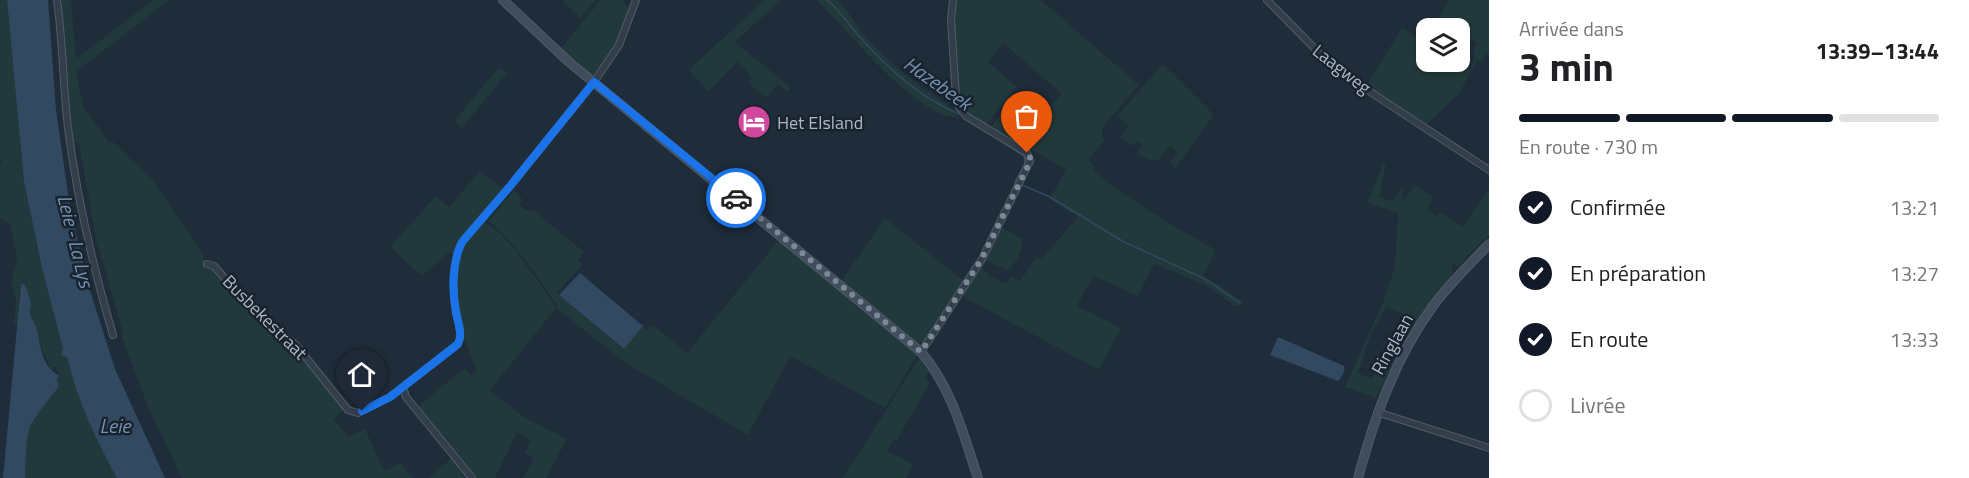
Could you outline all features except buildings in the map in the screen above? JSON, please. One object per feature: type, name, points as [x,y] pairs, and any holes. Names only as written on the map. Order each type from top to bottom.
[{"type":"street","points":[[57,0],[68,126],[80,205],[99,289],[113,335]]},
{"type":"street","points":[[503,0],[555,50],[921,352],[933,365],[948,393],[978,478]]},
{"type":"street","name":"Busbekestraat","points":[[207,264],[214,266],[251,308],[297,345],[348,410],[358,413],[390,397],[454,350],[461,337],[456,311],[455,276],[458,250],[462,242],[594,82],[619,45],[636,0]]},
{"type":"street","points":[[921,352],[981,260],[1030,161],[1027,153],[966,116],[957,104],[951,19],[953,0]]},
{"type":"street","name":"Laagweg","points":[[1266,0],[1333,66],[1489,170]]},
{"type":"street","name":"Ringlaan","points":[[1358,478],[1377,412],[1400,359],[1427,315],[1453,281],[1489,244]]},
{"type":"street","points":[[402,387],[406,397],[472,478]]},
{"type":"street","points":[[1377,412],[1489,448]]},
{"type":"green space","points":[[0,0],[7,0],[24,182],[42,268],[63,350],[61,355],[67,357],[88,419],[117,478],[25,478],[29,430],[37,414],[59,387],[57,380],[59,375],[55,366],[52,372],[29,311],[31,305],[19,289],[18,326],[14,323],[16,301],[11,282],[17,258],[10,224],[0,219],[0,165],[2,164],[0,158]]},
{"type":"green space","points":[[61,0],[71,0],[76,59],[153,0],[169,0],[76,72],[84,108],[109,142],[113,142],[154,182],[205,257],[203,258],[249,309],[294,344],[344,409],[333,419],[349,437],[365,429],[384,471],[401,463],[413,478],[182,478],[148,407],[121,334],[123,332],[96,239],[79,143],[73,143]]},
{"type":"green space","points":[[562,0],[596,0],[580,18]]},
{"type":"green space","points":[[601,0],[623,0],[629,10],[610,56],[604,65],[592,75],[561,48]]},
{"type":"green space","points":[[765,0],[781,0],[735,42],[790,87],[788,92],[778,84],[766,98],[749,84],[751,78],[745,68],[737,62],[709,91],[688,70]]},
{"type":"green space","points":[[817,0],[837,0],[883,55],[916,83],[947,104],[959,117],[943,114],[924,104],[904,89]]},
{"type":"green space","points":[[955,0],[1041,0],[1139,85],[1102,128],[1105,140],[1088,160],[1095,168],[1094,171],[1123,193],[1216,250],[1203,276],[1224,288],[1242,302],[1241,305],[1234,305],[1204,284],[1154,264],[1138,296],[1093,276],[1077,306],[1121,328],[1099,370],[962,296],[980,265],[991,277],[1006,283],[1011,276],[1020,281],[1037,256],[1041,259],[1078,217],[1050,199],[1066,169],[992,128],[1009,105],[1036,120],[1062,94],[1003,43],[988,62],[1017,87],[986,125],[963,112],[959,103],[953,15]]},
{"type":"green space","points":[[1449,0],[1489,0],[1489,54],[1486,53],[1482,62],[1477,60],[1460,92],[1427,124],[1489,165],[1489,168],[1368,88],[1367,85],[1402,28],[1416,37],[1416,72],[1470,72],[1475,58],[1473,51],[1477,43],[1470,39],[1470,18],[1438,18]]},
{"type":"green space","points":[[1163,64],[1214,115],[1175,168],[1170,162],[1178,153],[1170,146],[1159,159],[1153,161],[1137,154],[1143,144],[1138,141],[1133,146],[1120,137],[1129,126],[1117,116]]},
{"type":"green space","points":[[499,67],[507,73],[462,128],[454,121]]},
{"type":"green space","points":[[1383,164],[1386,165],[1379,197],[1394,200],[1399,191],[1403,189],[1402,203],[1415,185],[1433,197],[1427,209],[1437,216],[1440,212],[1463,227],[1489,189],[1489,235],[1457,267],[1454,263],[1451,266],[1453,271],[1450,278],[1407,336],[1402,338],[1401,333],[1410,317],[1387,307],[1371,333],[1358,373],[1372,379],[1377,368],[1384,370],[1395,344],[1398,342],[1402,344],[1376,398],[1345,387],[1382,305],[1395,266],[1398,213],[1367,203]]},
{"type":"green space","points":[[480,171],[504,190],[474,226],[455,257],[449,252],[422,276],[390,247],[436,196],[449,207]]},
{"type":"green space","points":[[514,190],[522,199],[519,205],[526,210],[534,211],[584,252],[578,260],[583,264],[557,293],[623,349],[643,326],[646,329],[654,326],[687,353],[779,240],[918,354],[885,408],[790,356],[748,435],[627,364],[556,308],[490,390],[524,417],[567,439],[546,478],[523,478],[534,458],[525,453],[531,440],[517,433],[495,478],[474,478],[418,406],[465,368],[471,375],[477,371],[461,326],[457,269],[462,245],[483,221],[499,232],[515,249],[556,307],[557,305],[517,250],[489,221]]},
{"type":"green space","points":[[885,218],[965,282],[923,343],[916,342],[842,280]]},
{"type":"green space","points":[[999,226],[1022,239],[1019,256],[1008,271],[984,259]]},
{"type":"green space","points":[[920,357],[931,369],[925,379],[930,382],[897,440],[894,439],[887,451],[913,464],[906,478],[843,478]]},
{"type":"green space","points":[[453,457],[470,478],[429,478]]},
{"type":"water","name":"Leie","points":[[7,0],[48,0],[56,110],[71,214],[91,294],[115,369],[165,478],[117,478],[88,419],[67,357],[61,355],[63,349],[42,268],[24,182]]},
{"type":"water","points":[[580,273],[643,326],[624,349],[559,295]]},
{"type":"water","points":[[21,284],[25,285],[29,296],[30,313],[43,356],[49,368],[59,375],[57,380],[59,387],[29,430],[25,478],[3,478]]},
{"type":"water","points":[[1278,337],[1344,366],[1341,378],[1338,381],[1270,355]]},
{"type":"waterway","name":"Hazebeek","points":[[827,0],[893,70],[919,92],[962,115]]},
{"type":"waterway","name":"Hazebeek","points":[[1001,141],[1024,156],[1025,164],[1015,182]]},
{"type":"waterway","name":"Hazebeek","points":[[1022,185],[1050,197],[1124,242],[1205,279],[1240,303]]},
{"type":"way so far","points":[[736,198],[921,352],[981,260],[1029,164],[1030,157],[1027,153]]},
{"type":"place","name":"Het Elsland","points":[[754,122]]},
{"type":"route","points":[[362,411],[390,397],[416,375],[454,350],[461,337],[456,311],[455,276],[458,250],[462,242],[594,82],[736,198]]},
{"type":"water label","name":"Leie - La Lys","points":[[76,241]]}]
